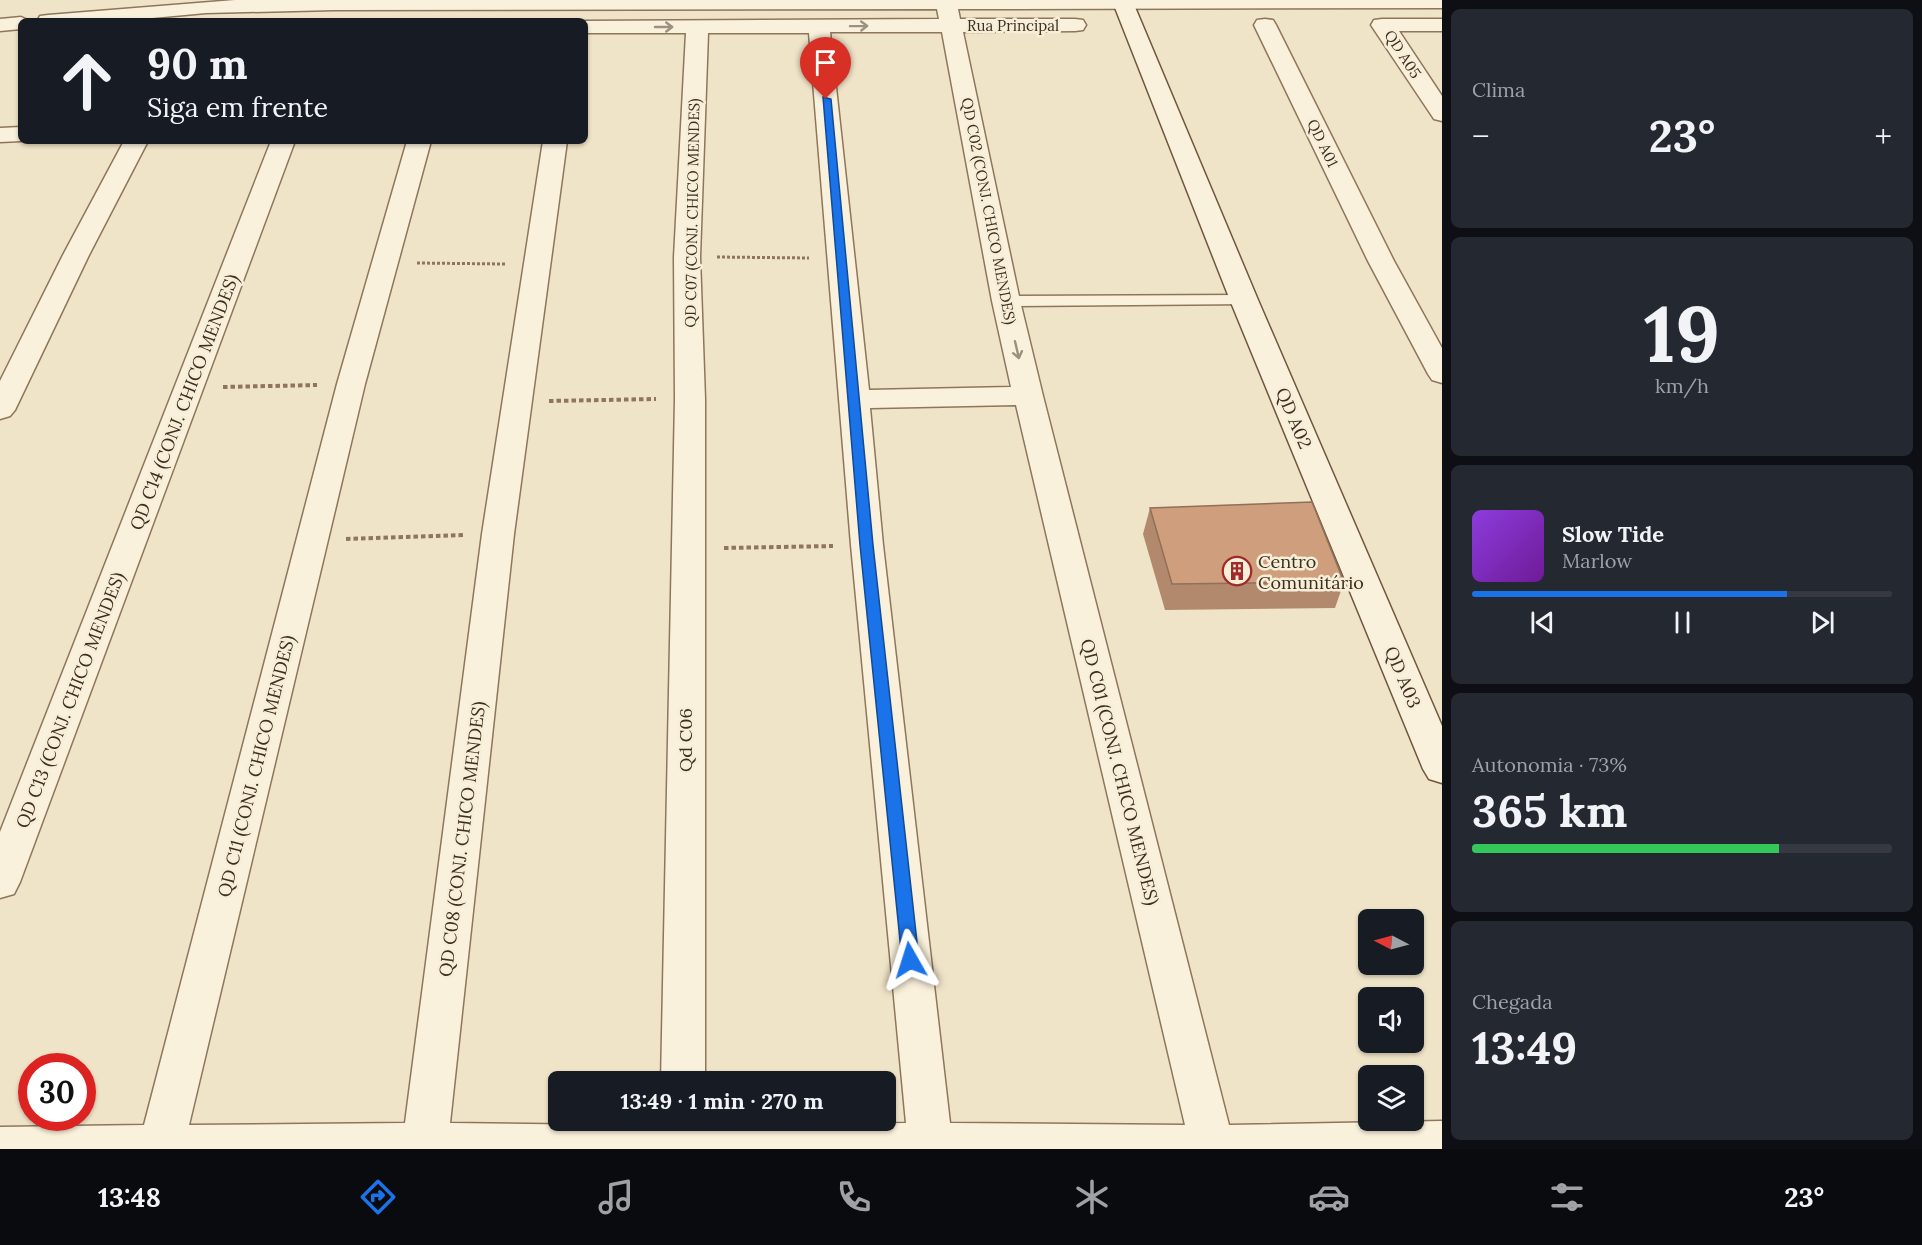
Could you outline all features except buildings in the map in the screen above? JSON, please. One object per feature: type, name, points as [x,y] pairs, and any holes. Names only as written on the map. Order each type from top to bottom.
[{"type":"street","name":"Rua Principal","points":[[588,27],[635,27],[697,10],[816,1],[948,9],[1132,13],[1255,1],[1434,2],[1442,25],[1360,25]]},
{"type":"street","name":"Rua Principal","points":[[87,18],[334,2],[636,3],[819,27],[948,9],[1101,25],[1132,13]]},
{"type":"street","points":[[635,27],[636,3]]},
{"type":"street","name":"QD C02 (CONJ. CHICO MENDES)","points":[[948,9],[1006,301],[1028,396]]},
{"type":"street","name":"QD C07 (CONJ. CHICO MENDES)","points":[[690,399],[687,257],[697,10]]},
{"type":"street","name":"QD A02","points":[[1132,13],[1244,300],[1365,584]]},
{"type":"street","points":[[0,25],[18,23]]},
{"type":"street","name":"QD A01","points":[[1288,25],[1253,25],[1442,374]]},
{"type":"street","name":"QD A05","points":[[1384,25],[1442,114]]},
{"type":"street","points":[[819,27],[867,545],[930,1144]]},
{"type":"street","points":[[0,42],[18,40]]},
{"type":"street","points":[[0,135],[18,134]]},
{"type":"street","points":[[0,410],[76,255],[134,144]]},
{"type":"street","name":"QD C14 (CONJ. CHICO MENDES)","points":[[127,551],[282,144]]},
{"type":"street","name":"QD C11 (CONJ. CHICO MENDES)","points":[[161,1147],[351,384],[418,144]]},
{"type":"street","name":"QD C08 (CONJ. CHICO MENDES)","points":[[425,1144],[498,534],[555,144]]},
{"type":"street","points":[[855,399],[1028,396]]},
{"type":"street","name":"QD C01 (CONJ. CHICO MENDES)","points":[[1028,396],[1213,1148]]},
{"type":"street","name":"Qd C06","points":[[683,1071],[690,399]]},
{"type":"street","name":"QD C13 (CONJ. CHICO MENDES)","points":[[0,882],[127,551]]},
{"type":"street","name":"QD A03","points":[[1365,584],[1442,770]]},
{"type":"street","points":[[0,1148],[425,1144],[683,1134],[930,1144],[1213,1148],[1442,1142]]},
{"type":"lane","points":[[1006,301],[1244,300]]},
{"type":"path","points":[[687,257],[840,258]]},
{"type":"path","points":[[386,263],[536,264]]},
{"type":"path","points":[[190,387],[351,384]]},
{"type":"path","points":[[517,402],[690,399]]},
{"type":"path","points":[[313,540],[498,534]]},
{"type":"path","points":[[687,549],[867,545]]},
{"type":"place","name":"Centro Comunitário","points":[[1237,571]]},
{"type":"route","points":[[826,99],[867,545],[910,960]]}]
